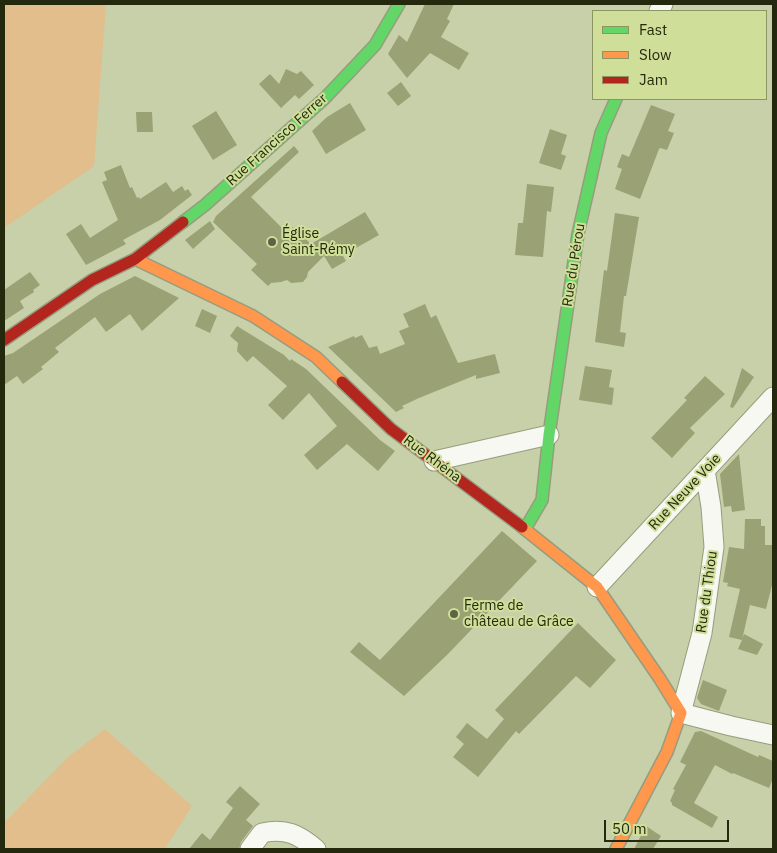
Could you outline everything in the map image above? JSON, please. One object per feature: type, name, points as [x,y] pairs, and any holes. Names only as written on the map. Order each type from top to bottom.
[{"type":"street","name":"Rue Francisco Ferrer","points":[[4,340],[92,280],[135,259],[205,205],[325,98],[375,44],[399,4]]},
{"type":"street","name":"Rue du Pérou","points":[[526,529],[542,500],[549,435],[578,234],[601,133],[616,100]]},
{"type":"street","name":"Rue Rhéna","points":[[135,259],[253,316],[316,358],[391,429],[526,529],[596,587],[660,679],[681,713]]},
{"type":"street","name":"Rue Neuve Voie","points":[[596,587],[773,397]]},
{"type":"street","points":[[434,461],[549,435]]},
{"type":"street","name":"Rue du Thiou","points":[[681,713],[702,633],[714,547],[711,507],[704,470]]},
{"type":"street","points":[[616,849],[667,752],[681,713],[773,735]]},
{"type":"street","points":[[250,849],[262,833],[277,830],[293,834],[316,849]]},
{"type":"shaded area","points":[[4,4],[106,4],[94,166],[4,228]]},
{"type":"shaded area","points":[[105,729],[192,806],[166,847],[169,849],[4,849],[4,823],[68,757]]},
{"type":"building","points":[[425,4],[454,4],[447,19],[450,21],[441,37],[469,53],[459,70],[430,53],[407,78],[388,54],[399,35],[407,42]]},
{"type":"building","points":[[286,69],[297,74],[301,71],[314,85],[299,99],[295,95],[281,108],[259,84],[270,74],[279,84]]},
{"type":"building","points":[[401,82],[411,96],[398,106],[387,93]]},
{"type":"building","points":[[350,103],[366,130],[326,154],[312,131],[327,117]]},
{"type":"building","points":[[651,105],[675,114],[668,131],[674,133],[667,150],[659,149],[640,199],[615,189],[622,169],[617,167],[622,154],[629,157]]},
{"type":"building","points":[[216,111],[237,145],[213,160],[192,126]]},
{"type":"building","points":[[136,112],[152,112],[153,132],[137,132]]},
{"type":"building","points":[[550,129],[567,135],[561,154],[566,156],[561,170],[539,163]]},
{"type":"building","name":"Église Saint-Rémy","points":[[294,146],[299,152],[251,197],[287,233],[293,227],[311,244],[365,212],[379,235],[347,253],[343,256],[346,261],[332,269],[324,256],[308,272],[303,282],[291,283],[287,280],[271,283],[268,286],[251,270],[257,264],[213,222],[216,216]]},
{"type":"building","points":[[121,165],[130,188],[132,187],[137,198],[139,197],[140,199],[166,182],[173,192],[182,186],[185,191],[188,189],[192,195],[160,220],[123,240],[126,244],[86,265],[66,234],[81,224],[90,238],[118,220],[102,182],[107,180],[104,172]]},
{"type":"building","points":[[527,184],[554,187],[551,212],[547,211],[543,257],[515,255],[518,223],[523,223]]},
{"type":"building","points":[[615,213],[639,217],[626,296],[624,296],[620,332],[626,333],[624,347],[595,342],[604,270],[607,271]]},
{"type":"building","points":[[210,221],[215,229],[193,249],[185,240]]},
{"type":"building","points":[[30,272],[40,285],[33,290],[34,292],[20,301],[24,308],[4,321],[4,290]]},
{"type":"building","points":[[135,276],[179,298],[142,331],[130,314],[106,332],[95,317],[55,348],[59,352],[41,367],[43,369],[23,384],[17,376],[4,385],[4,356],[13,353],[100,294]]},
{"type":"building","points":[[425,304],[431,318],[436,315],[458,363],[495,354],[500,373],[476,379],[476,375],[419,398],[402,406],[404,408],[396,412],[328,347],[354,336],[355,338],[362,335],[369,348],[377,346],[380,354],[405,344],[399,331],[409,327],[403,314]]},
{"type":"building","points":[[202,309],[217,316],[210,333],[195,326]]},
{"type":"building","points":[[237,326],[284,355],[290,361],[291,359],[306,369],[380,440],[395,451],[378,471],[347,444],[317,470],[304,455],[337,426],[309,393],[283,420],[268,405],[287,386],[253,356],[247,362],[237,351],[238,343],[230,336]]},
{"type":"building","points":[[585,366],[612,370],[609,387],[614,388],[612,405],[579,400]]},
{"type":"building","points":[[742,368],[754,377],[733,408],[730,407]]},
{"type":"building","points":[[705,376],[725,394],[690,428],[695,433],[672,458],[651,438],[687,400],[684,398]]},
{"type":"building","points":[[739,454],[745,510],[732,512],[731,506],[724,507],[720,474]]},
{"type":"building","points":[[745,519],[761,519],[761,526],[765,526],[765,545],[773,545],[773,581],[766,609],[750,605],[742,640],[729,637],[740,589],[727,586],[728,583],[723,582],[729,547],[744,549]]},
{"type":"building","name":"Ferme de château de Grâce","points":[[502,531],[537,561],[448,654],[404,696],[350,652],[359,642],[380,660]]},
{"type":"building","points":[[578,623],[616,660],[590,688],[576,676],[519,734],[516,731],[478,777],[453,757],[464,744],[456,737],[467,723],[487,739],[504,719],[495,710]]},
{"type":"building","points":[[744,634],[763,644],[757,655],[738,649]]},
{"type":"building","points":[[703,680],[727,690],[719,711],[701,704],[697,698]]},
{"type":"building","points":[[701,731],[758,757],[759,755],[773,761],[773,778],[769,788],[732,774],[715,765],[694,803],[718,817],[712,828],[672,805],[670,801],[675,790],[673,789],[686,765],[680,762],[695,732]]},
{"type":"building","points":[[240,786],[260,804],[246,820],[253,826],[241,842],[239,849],[189,849],[202,833],[210,840],[233,808],[226,802]]},
{"type":"building","points":[[646,826],[661,836],[653,849],[634,849]]},
{"type":"traffic: fast","points":[[183,222],[205,205],[325,98],[375,45],[399,4]]},
{"type":"traffic: fast","points":[[525,529],[542,500],[549,435],[578,234],[601,133],[616,100]]},
{"type":"traffic: slow","points":[[135,259],[253,316],[316,357],[342,382]]},
{"type":"traffic: slow","points":[[522,527],[597,587],[681,713],[667,752],[616,849]]},
{"type":"traffic: jam","points":[[4,340],[92,280],[135,259],[183,222]]},
{"type":"traffic: jam","points":[[342,382],[391,429],[522,527]]},
{"type":"place","name":"Église Saint-Rémy","points":[[272,242]]},
{"type":"place","name":"Ferme de château de Grâce","points":[[454,614]]}]
